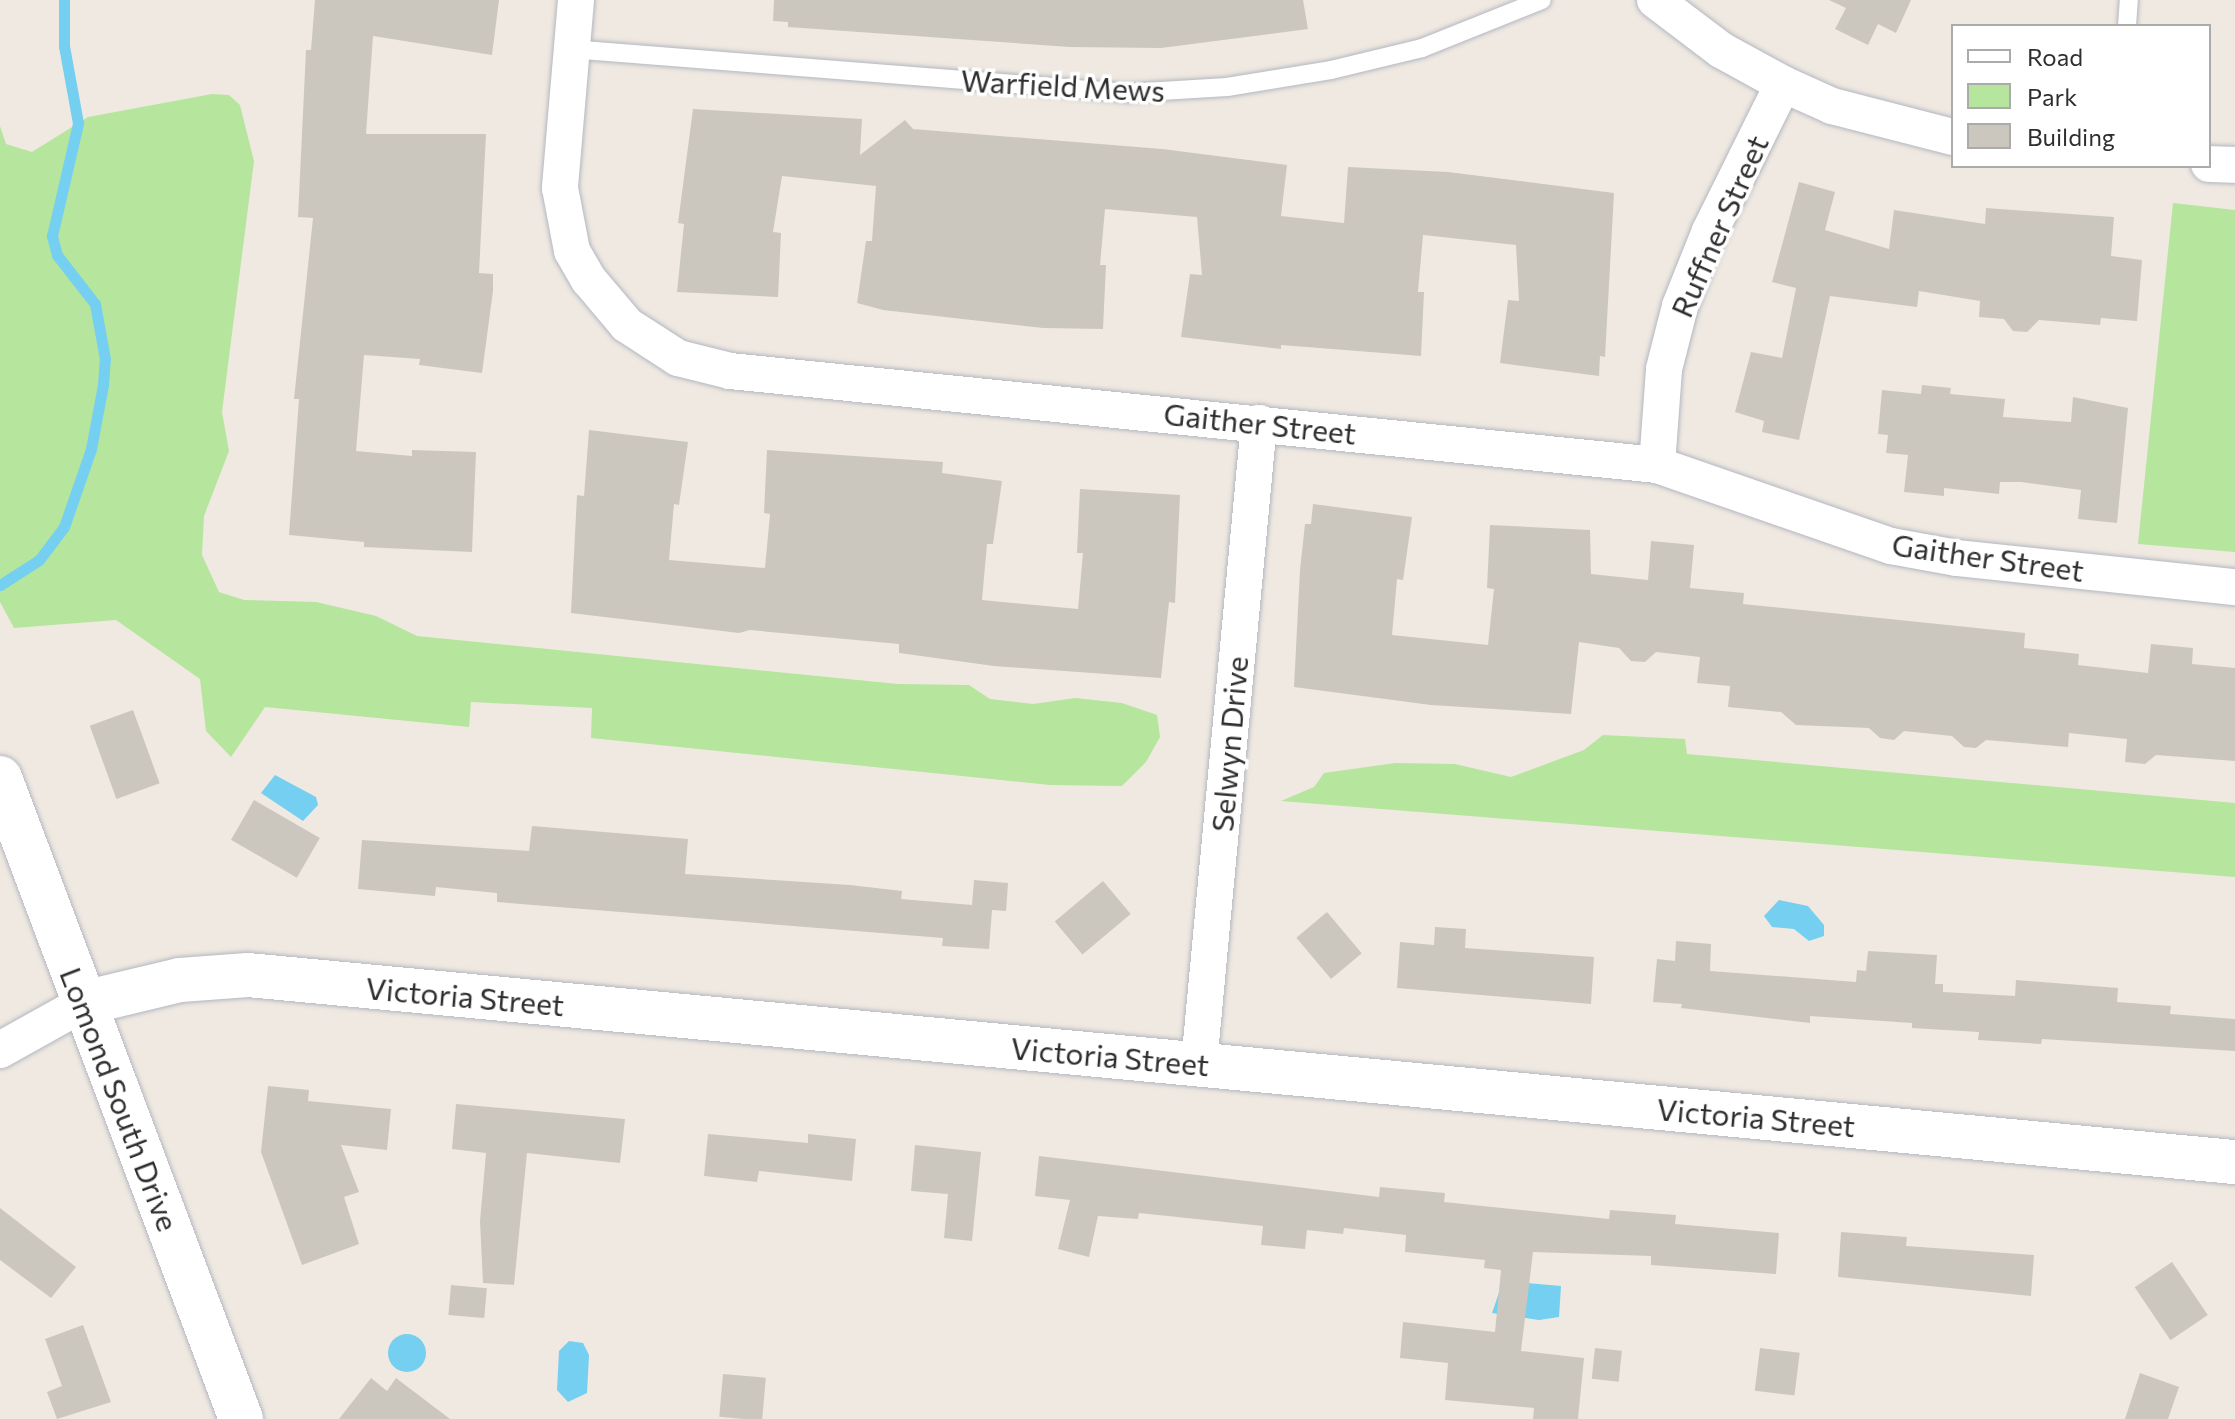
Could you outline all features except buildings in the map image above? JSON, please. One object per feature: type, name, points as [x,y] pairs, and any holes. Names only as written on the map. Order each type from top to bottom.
[{"type":"street","name":"Gaither Street","points":[[576,0],[560,188],[572,251],[609,306],[654,345],[678,358],[730,371],[1657,465],[1891,546],[1957,558],[2235,587]]},
{"type":"street","points":[[1655,0],[1721,50],[1783,84],[1832,106],[1951,136]]},
{"type":"street","name":"Ruffner Street","points":[[1657,465],[1664,369],[1680,306],[1710,231],[1783,84]]},
{"type":"street","points":[[2211,164],[2235,165]]},
{"type":"street","name":"Selwyn Drive","points":[[1199,1064],[1259,423]]},
{"type":"street","name":"Lomond South Drive","points":[[0,778],[241,1419]]},
{"type":"street","name":"Victoria Street","points":[[0,1050],[84,1003],[180,980],[248,975],[2235,1162]]},
{"type":"lane","name":"Warfield Mews","points":[[570,49],[1128,93],[1227,87],[1331,70],[1422,48],[1542,0]]},
{"type":"lane","points":[[2127,24],[2129,0]]},
{"type":"green space","points":[[212,94],[229,95],[240,105],[254,161],[222,412],[229,451],[204,516],[202,555],[219,592],[244,600],[316,602],[376,616],[417,636],[898,684],[969,685],[990,699],[1033,704],[1075,698],[1122,703],[1157,715],[1160,737],[1146,762],[1122,786],[1050,785],[591,738],[592,708],[471,702],[469,727],[265,707],[231,757],[206,731],[200,679],[116,620],[14,628],[0,602],[0,126],[6,144],[32,152],[88,117]]},
{"type":"green space","points":[[2173,203],[2235,210],[2235,552],[2138,544]]},
{"type":"green space","points":[[1603,735],[1685,739],[1687,754],[2235,803],[2235,877],[1281,801],[1314,787],[1324,773],[1395,763],[1455,764],[1511,777],[1584,750]]},
{"type":"water","points":[[275,775],[316,797],[318,805],[303,821],[261,793]]},
{"type":"water","points":[[1779,900],[1808,906],[1824,925],[1824,936],[1809,941],[1794,929],[1772,927],[1764,916]]},
{"type":"water","points":[[1503,1281],[1561,1286],[1559,1317],[1539,1320],[1492,1313]]},
{"type":"water","points":[[407,1334],[421,1339],[426,1353],[421,1367],[407,1372],[393,1367],[388,1353],[393,1339]]},
{"type":"water","points":[[569,1341],[583,1343],[589,1355],[587,1393],[568,1402],[557,1390],[559,1351]]},
{"type":"waterway","points":[[0,585],[39,560],[64,527],[91,449],[103,385],[105,359],[95,304],[57,255],[52,236],[78,123],[64,46],[64,0]]}]
